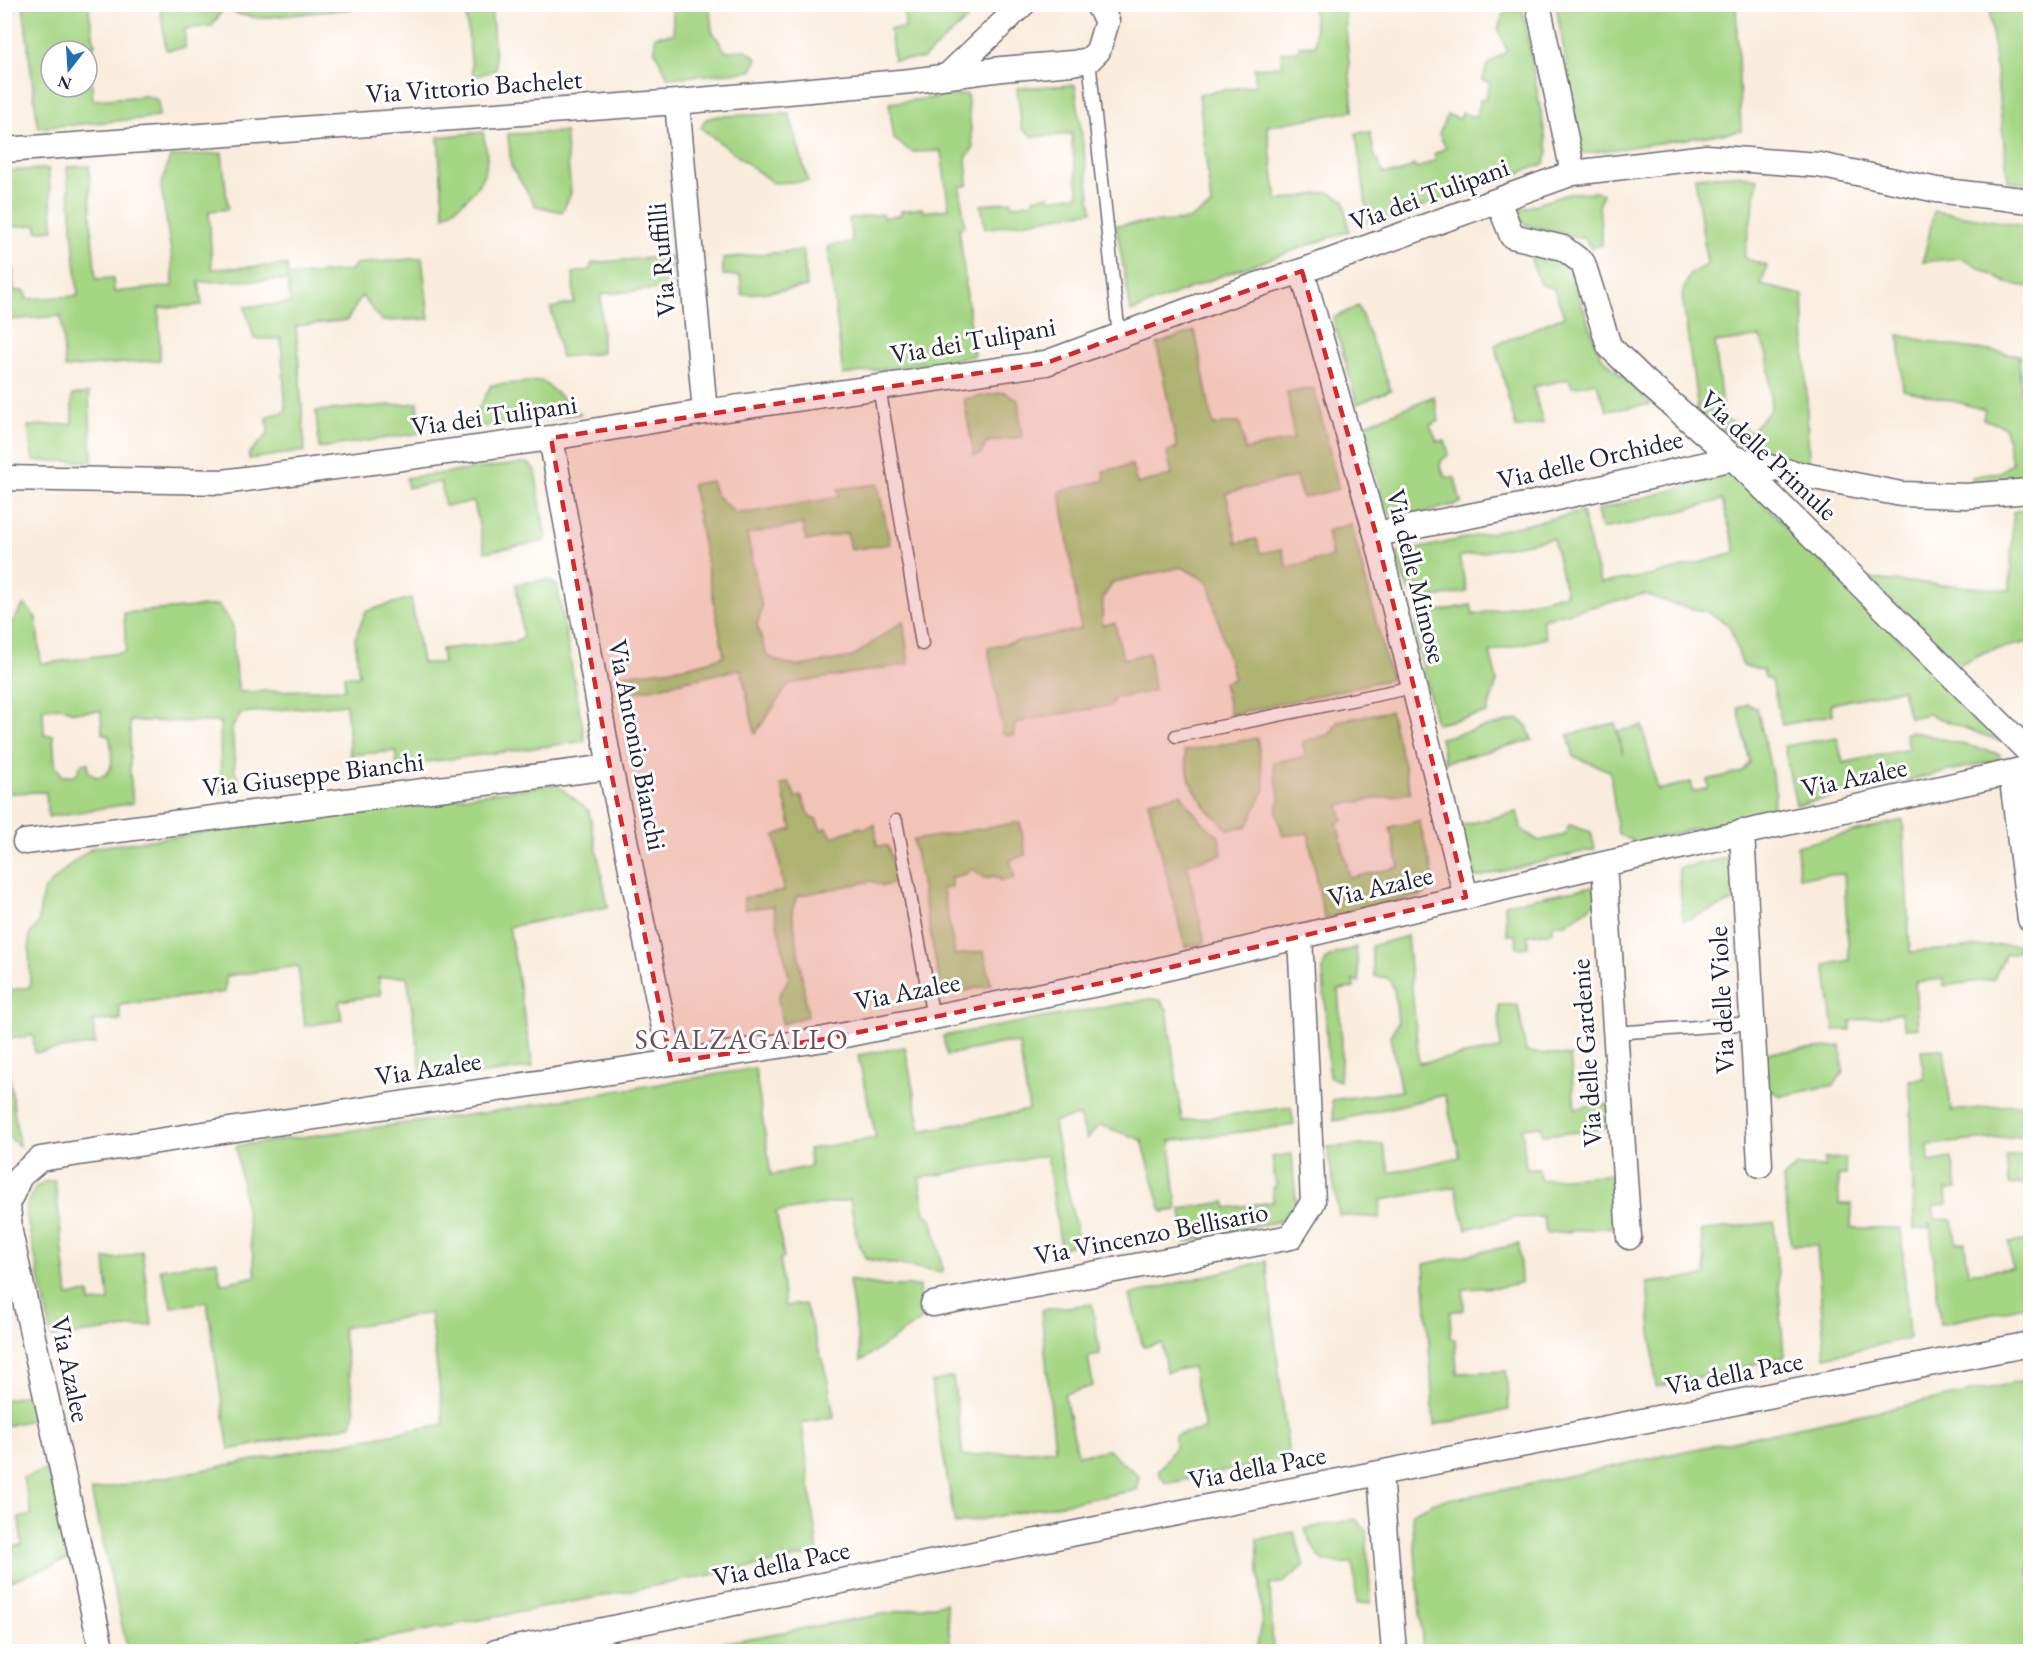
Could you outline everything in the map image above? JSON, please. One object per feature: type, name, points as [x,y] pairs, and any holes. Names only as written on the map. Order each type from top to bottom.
[{"type":"street","points":[[947,76],[1023,4]]},
{"type":"street","points":[[1089,60],[1098,51],[1107,21],[1097,4]]},
{"type":"street","points":[[1538,4],[1573,173]]},
{"type":"street","name":"Via Vittorio Bachelet","points":[[4,150],[677,102],[1089,60]]},
{"type":"street","name":"Via Ruffilli","points":[[677,102],[705,412]]},
{"type":"street","name":"Via dei Tulipani","points":[[4,478],[223,482],[551,438],[705,412],[1046,363],[1254,286],[1302,272],[1573,173],[1706,157],[1819,165],[1937,189],[2031,201]]},
{"type":"street","name":"Via delle Primule","points":[[1498,201],[1512,236],[1563,248],[1582,263],[1609,346],[1733,458],[2031,753]]},
{"type":"street","name":"Via delle Mimose","points":[[1302,272],[1376,534],[1466,897]]},
{"type":"street","name":"Via Antonio Bianchi","points":[[551,438],[610,767],[671,1062]]},
{"type":"street","name":"Via delle Orchidee","points":[[1376,534],[1526,505],[1733,458],[1789,472],[1901,494],[1966,496],[2031,491]]},
{"type":"street","name":"Via Giuseppe Bianchi","points":[[25,842],[610,767]]},
{"type":"street","points":[[2021,770],[2031,919]]},
{"type":"street","name":"Via Azalee","points":[[102,1652],[10,1232],[8,1203],[20,1176],[40,1159],[825,1038],[933,1017],[1117,980],[1604,864],[2021,770]]},
{"type":"street","name":"Via delle Viole","points":[[1742,832],[1760,1165]]},
{"type":"street","name":"Via delle Gardenie","points":[[1604,864],[1629,1237]]},
{"type":"street","name":"Via Vincenzo Bellisario","points":[[933,1304],[1291,1237],[1313,1202],[1300,936]]},
{"type":"street","name":"Via della Pace","points":[[496,1652],[2031,1344]]},
{"type":"street","points":[[1380,1474],[1394,1652]]},
{"type":"lane","points":[[1089,60],[1119,336]]},
{"type":"lane","points":[[879,387],[922,644]]},
{"type":"lane","points":[[1176,736],[1414,687]]},
{"type":"lane","points":[[896,821],[933,1017]]},
{"type":"lane","points":[[1615,1033],[1752,1023]]},
{"type":"highlighted area","points":[[1302,271],[1376,534],[1466,897],[1117,980],[825,1039],[671,1062],[610,767],[551,438],[1046,363]]},
{"type":"green space","points":[[368,4],[369,7],[260,18],[223,9],[212,26],[185,29],[185,48],[166,50],[160,5]]},
{"type":"green space","points":[[904,4],[983,5],[923,59],[894,60],[890,29],[905,28]]},
{"type":"green space","points":[[23,5],[88,5],[94,39],[39,39],[39,99],[93,100],[146,96],[158,100],[159,117],[38,128]]},
{"type":"green space","points":[[465,5],[491,5],[496,70],[473,77]]},
{"type":"green space","points":[[672,5],[709,5],[712,31],[725,51],[746,50],[757,58],[752,71],[668,78],[655,51],[655,36],[674,34]]},
{"type":"green space","points":[[1313,5],[1344,5],[1353,111],[1267,126],[1277,201],[1328,192],[1344,200],[1349,231],[1218,277],[1131,312],[1116,225],[1188,220],[1211,206],[1199,94],[1256,85],[1254,68],[1282,66],[1281,52],[1298,51],[1299,46],[1316,45]]},
{"type":"green space","points":[[1507,5],[1522,5],[1548,152],[1544,164],[1369,225],[1356,133],[1370,132],[1374,153],[1383,173],[1399,173],[1414,165],[1416,169],[1436,160],[1434,154],[1446,148],[1439,134],[1447,115],[1460,119],[1462,113],[1476,117],[1481,99],[1485,100],[1490,83],[1483,80],[1487,65],[1507,51],[1498,29]]},
{"type":"green space","points":[[1556,5],[1736,5],[1741,131],[1582,154]]},
{"type":"green space","points":[[1989,5],[2030,5],[2030,185],[2008,181]]},
{"type":"green space","points":[[1075,85],[1092,211],[985,229],[981,205],[1011,201],[1012,206],[1033,202],[1033,198],[1049,195],[1050,199],[1079,195],[1072,134],[1034,137],[1022,129],[1017,88]]},
{"type":"green space","points":[[967,94],[973,148],[966,158],[968,185],[960,187],[965,227],[959,228],[974,356],[843,375],[828,246],[852,242],[849,219],[882,214],[883,218],[901,215],[901,211],[922,208],[923,212],[949,209],[941,151],[912,152],[894,139],[889,103]]},
{"type":"green space","points":[[789,114],[808,181],[773,183],[701,128],[706,119],[718,116]]},
{"type":"green space","points":[[483,132],[487,156],[483,176],[467,199],[444,216],[438,137]]},
{"type":"green space","points":[[565,132],[571,193],[562,212],[536,206],[511,166],[508,134]]},
{"type":"green space","points":[[222,153],[228,209],[209,211],[212,269],[287,265],[288,276],[349,271],[356,264],[422,258],[429,319],[382,321],[362,296],[347,320],[296,326],[305,451],[249,459],[249,453],[268,434],[267,416],[286,412],[281,339],[254,339],[245,307],[290,303],[288,280],[199,282],[202,305],[159,308],[160,360],[65,368],[61,316],[5,320],[5,261],[12,260],[14,291],[25,291],[26,299],[78,296],[67,167],[89,166],[96,279],[113,278],[114,292],[173,286],[172,258],[161,186],[170,157]]},
{"type":"green space","points":[[48,169],[54,230],[37,231],[37,225],[5,227],[5,171]]},
{"type":"green space","points":[[1737,175],[1758,179],[1744,258],[1767,266],[1761,285],[1803,295],[1809,465],[1738,451],[1719,437],[1726,419],[1750,432],[1771,409],[1768,358],[1760,337],[1715,343],[1723,417],[1715,436],[1698,410],[1682,295],[1689,275],[1707,264],[1695,177]]},
{"type":"green space","points":[[1570,193],[1603,194],[1599,204],[1602,245],[1591,248],[1585,239],[1524,224],[1516,211]]},
{"type":"green space","points":[[1934,211],[2030,227],[2030,287],[2007,283],[1961,258],[1923,262]]},
{"type":"green space","points":[[803,250],[807,287],[742,295],[740,276],[723,275],[723,258]]},
{"type":"green space","points":[[1537,252],[1550,255],[1567,264],[1601,356],[1651,404],[1607,411],[1596,382],[1572,387],[1569,379],[1533,387],[1543,423],[1516,428],[1495,345],[1564,316],[1554,289],[1540,284],[1529,254]]},
{"type":"green space","points":[[670,256],[671,288],[601,294],[602,353],[561,357],[551,308],[574,303],[573,273],[590,270],[592,263]]},
{"type":"green space","points":[[1358,306],[1391,390],[1357,404],[1333,318]]},
{"type":"green space","points":[[1195,331],[1213,425],[1240,422],[1245,450],[1294,439],[1287,392],[1314,389],[1339,489],[1302,498],[1296,477],[1226,493],[1237,543],[1257,539],[1260,553],[1282,549],[1287,567],[1332,557],[1327,531],[1351,524],[1391,679],[1231,715],[1223,683],[1234,679],[1208,582],[1182,567],[1113,582],[1103,598],[1102,625],[1115,623],[1123,659],[1149,653],[1154,691],[1113,699],[1113,705],[1026,720],[1015,725],[1013,736],[1003,734],[988,647],[1081,629],[1060,491],[1105,480],[1103,471],[1132,465],[1137,484],[1172,475],[1167,452],[1177,448],[1157,344]]},
{"type":"green space","points":[[1899,335],[1946,345],[2019,355],[2027,481],[1969,487],[1972,477],[2000,472],[2012,463],[2005,427],[1983,419],[1985,410],[1903,390]]},
{"type":"green space","points":[[542,381],[581,414],[469,428],[491,385]]},
{"type":"green space","points":[[1004,392],[1018,400],[1022,437],[987,442],[981,454],[974,456],[964,399]]},
{"type":"green space","points":[[89,393],[92,461],[33,461],[28,426],[72,424],[72,395]]},
{"type":"green space","points":[[1434,396],[1439,421],[1430,425],[1437,441],[1445,441],[1449,454],[1441,461],[1440,467],[1446,477],[1455,478],[1461,503],[1394,520],[1382,501],[1364,425]]},
{"type":"green space","points":[[418,403],[420,433],[319,448],[316,411]]},
{"type":"green space","points":[[530,464],[535,471],[546,541],[485,552],[474,502],[445,506],[441,482],[408,488],[406,478]]},
{"type":"green space","points":[[1734,474],[2002,742],[1928,714],[1909,718],[1902,689],[1831,704],[1832,715],[1782,725],[1772,681],[1765,677],[1763,670],[1743,666],[1729,625],[1708,612],[1644,594],[1542,619],[1546,638],[1490,652],[1497,681],[1487,713],[1436,724],[1414,628],[1420,615],[1471,605],[1473,615],[1566,594],[1553,538],[1459,557],[1467,592],[1419,600],[1408,589],[1394,554],[1582,512],[1600,583],[1649,576],[1736,553],[1722,500],[1635,523],[1601,529],[1597,510]]},
{"type":"green space","points":[[711,481],[716,495],[735,513],[839,497],[838,489],[878,484],[890,544],[850,550],[847,533],[806,541],[803,524],[747,534],[762,608],[757,625],[767,656],[784,663],[801,666],[852,657],[903,621],[909,664],[789,684],[755,734],[741,669],[621,695],[617,675],[685,667],[724,656],[692,484]]},
{"type":"green space","points":[[2030,509],[2030,642],[1987,651],[1960,664],[1867,579],[2010,590],[2013,512]]},
{"type":"green space","points":[[548,580],[557,585],[585,741],[397,766],[395,751],[350,755],[346,704],[241,713],[232,728],[235,770],[242,790],[221,794],[220,722],[130,721],[130,772],[133,803],[48,817],[46,792],[5,793],[5,627],[9,627],[24,604],[36,618],[41,664],[126,652],[124,613],[218,605],[233,626],[233,653],[239,692],[345,689],[344,676],[359,676],[355,638],[366,611],[411,598],[422,663],[443,663],[441,649],[514,642],[523,637],[516,584]],"holes":[[[61,707],[73,712],[101,711],[102,733],[110,737],[112,756],[108,773],[103,776],[96,777],[88,771],[88,763],[82,763],[75,776],[62,776],[55,765],[53,735],[44,735],[43,709]]]},
{"type":"green space","points":[[1747,704],[1757,708],[1776,792],[1771,811],[1643,841],[1639,844],[1618,834],[1610,771],[1574,757],[1568,735],[1615,723],[1623,755],[1618,731],[1642,726],[1658,790],[1691,782],[1693,792],[1709,788],[1707,780],[1741,772],[1750,762],[1738,708]]},
{"type":"green space","points":[[1390,711],[1411,793],[1339,805],[1343,821],[1337,823],[1350,878],[1399,867],[1390,827],[1419,821],[1434,878],[1430,889],[1424,895],[1324,918],[1308,833],[1283,836],[1276,810],[1280,800],[1273,762],[1306,757],[1302,742],[1330,734],[1338,721]]},
{"type":"green space","points":[[1519,719],[1527,726],[1532,740],[1445,762],[1440,738]]},
{"type":"green space","points":[[1911,731],[2000,754],[1998,760],[1796,805],[1784,746],[1837,737],[1843,763],[1908,749],[1905,734]]},
{"type":"green space","points":[[1257,738],[1265,789],[1247,826],[1229,830],[1207,809],[1190,782],[1184,751]]},
{"type":"green space","points":[[789,782],[796,798],[801,796],[811,818],[816,819],[821,830],[827,828],[832,837],[875,824],[877,846],[888,846],[898,883],[883,886],[872,881],[797,896],[792,910],[808,1016],[782,1024],[778,998],[789,977],[773,906],[745,909],[744,898],[784,891],[775,835],[792,829],[781,785]]},
{"type":"green space","points":[[556,784],[589,811],[608,907],[509,927],[533,1067],[423,1083],[407,976],[378,978],[381,995],[339,1001],[342,1020],[305,1026],[298,966],[226,976],[225,992],[119,1005],[121,1020],[93,1021],[95,1044],[35,1053],[33,1036],[5,1038],[5,991],[30,987],[29,935],[38,924],[43,891],[71,864],[92,848]]},
{"type":"green space","points":[[1181,794],[1197,817],[1219,836],[1222,855],[1187,864],[1205,943],[1185,947],[1148,801]]},
{"type":"green space","points":[[1517,812],[1522,830],[1539,841],[1565,835],[1569,825],[1591,832],[1595,849],[1474,878],[1459,826]]},
{"type":"green space","points":[[1903,820],[1910,952],[2018,944],[2017,952],[2005,955],[1994,979],[1944,986],[1943,979],[1915,982],[1918,1028],[1905,1029],[1901,1013],[1851,1021],[1851,1030],[1834,1030],[1825,965],[1849,960],[1844,874],[1799,877],[1797,846]]},
{"type":"green space","points":[[1020,822],[1026,855],[1010,860],[1015,878],[1002,881],[994,876],[985,878],[971,868],[968,873],[950,878],[952,887],[943,889],[955,955],[984,951],[991,985],[942,996],[913,840]]},
{"type":"green space","points":[[1732,857],[1734,901],[1683,921],[1679,868]]},
{"type":"green space","points":[[1595,886],[1597,902],[1566,924],[1554,924],[1552,932],[1528,935],[1528,947],[1517,948],[1516,935],[1507,935],[1505,904]]},
{"type":"green space","points":[[1407,936],[1419,1063],[1500,1049],[1499,1005],[1518,1005],[1526,1052],[1570,1056],[1575,1108],[1608,1104],[1611,1126],[1590,1131],[1542,1135],[1541,1126],[1522,1128],[1526,1168],[1539,1168],[1540,1180],[1613,1174],[1621,1226],[1547,1234],[1543,1217],[1514,1218],[1466,1229],[1455,1187],[1381,1200],[1380,1218],[1339,1215],[1327,1147],[1383,1144],[1390,1173],[1460,1157],[1445,1095],[1334,1121],[1332,1100],[1401,1091],[1390,1036],[1398,1022],[1394,989],[1388,978],[1374,976],[1371,946]]},
{"type":"green space","points":[[1356,947],[1359,982],[1353,980],[1354,988],[1338,990],[1342,1043],[1340,1081],[1329,1077],[1323,970],[1326,959]]},
{"type":"green space","points":[[1149,999],[1160,1000],[1167,1009],[1182,1121],[1291,1107],[1294,1125],[1170,1141],[1177,1210],[1162,1212],[1142,1140],[1100,1125],[1087,1139],[1079,1116],[1053,1122],[1079,1243],[1061,1248],[1047,1155],[919,1178],[925,1213],[933,1221],[943,1272],[866,1259],[857,1240],[850,1200],[776,1212],[784,1258],[780,1259],[785,1306],[805,1304],[827,1377],[834,1417],[802,1423],[818,1554],[320,1651],[128,1651],[91,1491],[444,1424],[430,1313],[342,1328],[355,1411],[351,1425],[229,1450],[207,1302],[172,1307],[160,1269],[217,1261],[221,1284],[256,1276],[236,1146],[484,1113],[755,1068],[771,1175],[811,1166],[808,1149],[876,1138],[858,1055],[905,1047],[921,1131],[1029,1110],[1019,1044],[1004,1043],[947,1055],[943,1036]]},
{"type":"green space","points":[[5,1043],[19,1146],[5,1134]]},
{"type":"green space","points":[[1841,1046],[1843,1072],[1834,1085],[1781,1096],[1765,1087],[1763,1053]]},
{"type":"green space","points":[[1944,1049],[1951,1111],[2030,1103],[2030,1135],[1928,1145],[1929,1162],[1952,1158],[1957,1189],[1946,1190],[1947,1204],[1933,1206],[1935,1219],[1953,1220],[1956,1243],[1965,1243],[1968,1273],[2012,1268],[2009,1243],[2030,1240],[2030,1305],[1940,1324],[1930,1223],[1928,1228],[1914,1229],[1912,1113],[1909,1080],[1924,1079],[1921,1050]]},
{"type":"green space","points":[[1292,1154],[1296,1202],[1294,1215],[1284,1220],[1185,1242],[1181,1209],[1225,1202],[1227,1208],[1273,1202],[1273,1188],[1276,1186],[1272,1157]]},
{"type":"green space","points":[[2030,1154],[2030,1183],[2009,1185],[2006,1156]]},
{"type":"green space","points":[[1845,1158],[1846,1175],[1838,1175],[1839,1204],[1852,1204],[1851,1228],[1901,1228],[1909,1338],[1825,1357],[1817,1245],[1791,1245],[1783,1179],[1796,1166],[1825,1167],[1824,1159]]},
{"type":"green space","points":[[55,1180],[68,1296],[89,1293],[90,1303],[109,1301],[105,1259],[119,1258],[142,1251],[152,1325],[52,1337],[25,1209],[35,1188],[45,1182]]},
{"type":"green space","points":[[1774,1222],[1784,1357],[1656,1387],[1647,1283],[1706,1276],[1701,1231]]},
{"type":"green space","points":[[1519,1244],[1521,1283],[1500,1287],[1463,1289],[1464,1310],[1450,1312],[1451,1338],[1455,1339],[1457,1373],[1506,1371],[1509,1410],[1434,1425],[1424,1264]]},
{"type":"green space","points":[[1266,1261],[1289,1458],[1166,1484],[1158,1472],[1175,1447],[1175,1435],[1205,1429],[1192,1367],[1166,1372],[1162,1343],[1143,1347],[1130,1295]]},
{"type":"green space","points":[[849,1280],[885,1286],[919,1286],[921,1320],[861,1361]]},
{"type":"green space","points":[[1092,1304],[1100,1355],[1088,1357],[1093,1386],[1064,1394],[1078,1455],[1108,1450],[1139,1476],[1136,1490],[955,1524],[931,1382],[953,1377],[963,1456],[1055,1449],[1041,1310]]},
{"type":"green space","points":[[2030,1380],[2030,1651],[1423,1651],[1412,1513],[1437,1501],[1498,1491]]},
{"type":"green space","points":[[31,1394],[39,1418],[5,1426],[4,1400]]},
{"type":"green space","points":[[52,1468],[69,1559],[5,1583],[5,1548],[22,1545],[19,1518],[32,1515],[23,1478]]},
{"type":"green space","points":[[1356,1519],[1366,1531],[1371,1603],[1357,1604],[1353,1563],[1332,1563],[1321,1558],[1304,1529]]},
{"type":"green space","points":[[1294,1532],[1304,1566],[1284,1582],[1270,1585],[1273,1651],[1256,1651],[1262,1619],[1257,1539]]},
{"type":"green space","points":[[946,1603],[951,1651],[677,1651]]},
{"type":"district","name":"SCALZAGALLO","points":[[742,1039]]}]
